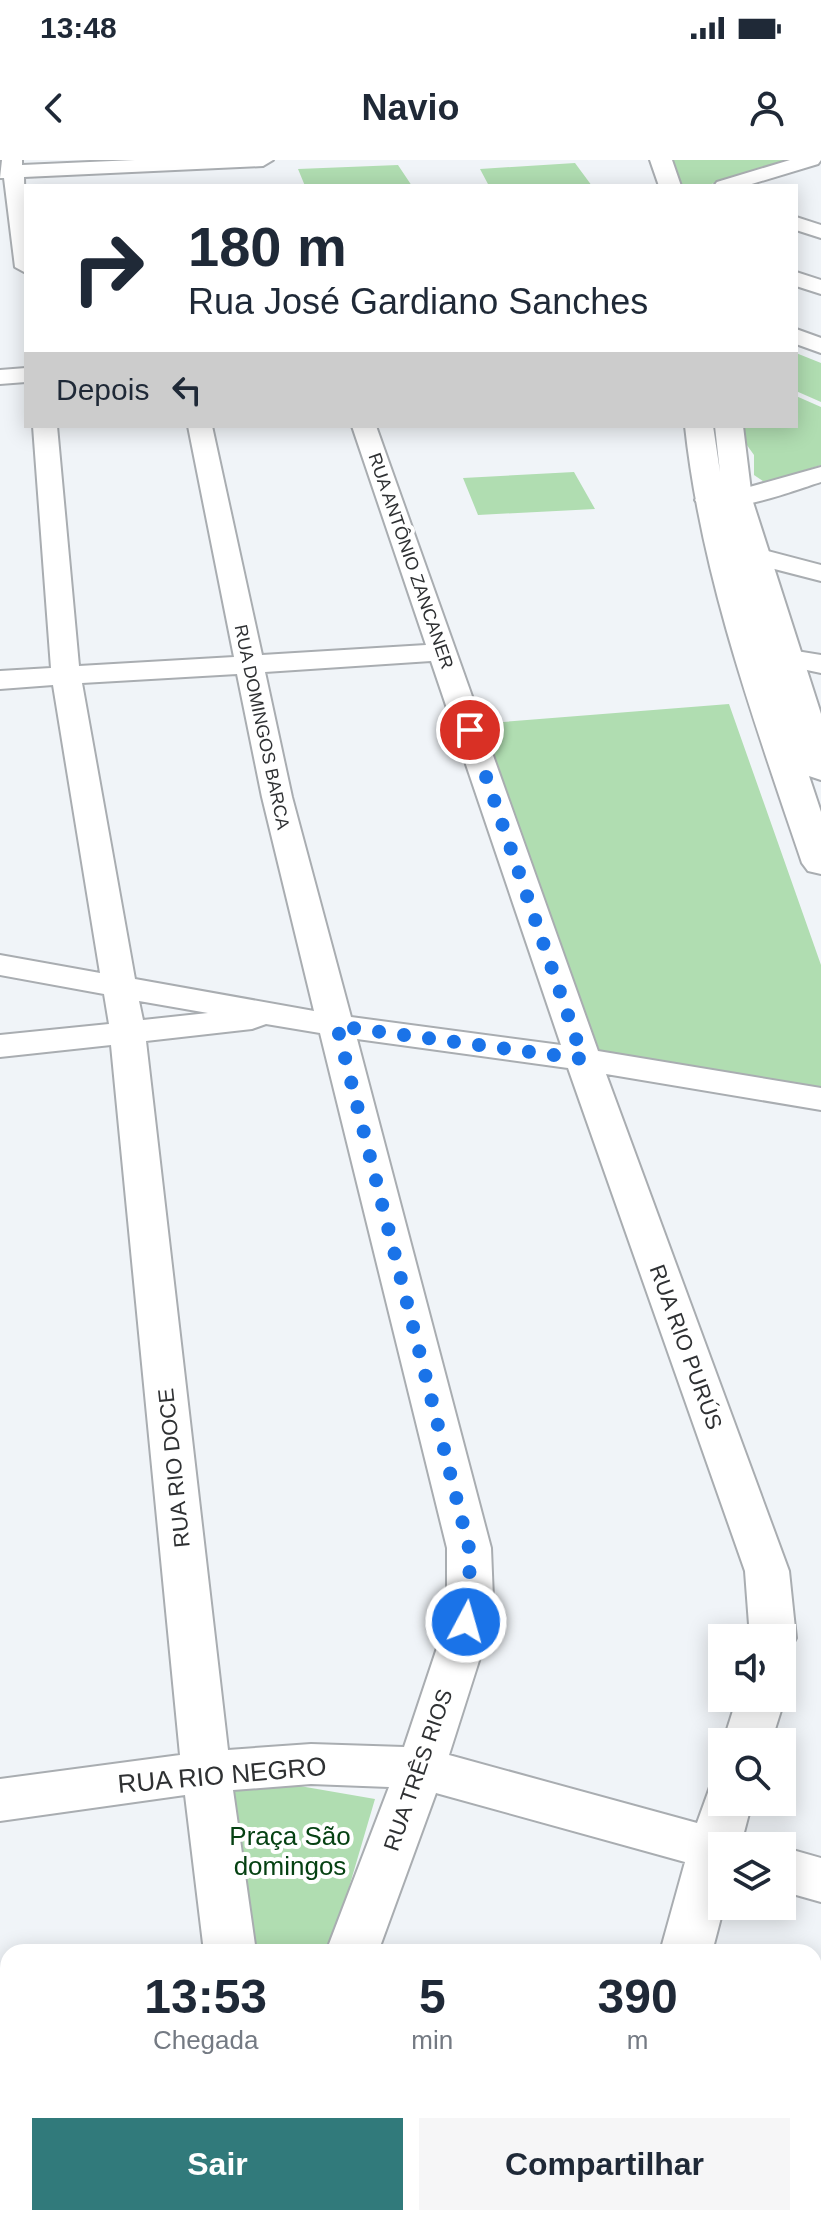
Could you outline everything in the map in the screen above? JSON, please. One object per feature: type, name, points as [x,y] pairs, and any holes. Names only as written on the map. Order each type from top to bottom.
[{"type":"main road","points":[[641,160],[647,184]]},
{"type":"main road","points":[[661,160],[669,184]]},
{"type":"main road","points":[[700,428],[805,756]]},
{"type":"main road","points":[[729,428],[722,500],[756,556],[784,657],[805,756],[821,863]]},
{"type":"street","points":[[731,184],[811,160]]},
{"type":"street","points":[[136,163],[141,184]]},
{"type":"street","points":[[24,255],[9,168],[136,163],[270,164]]},
{"type":"street","points":[[783,168],[821,182]]},
{"type":"street","points":[[798,224],[821,232]]},
{"type":"street","points":[[798,279],[821,288]]},
{"type":"street","points":[[798,337],[821,346]]},
{"type":"street","points":[[0,377],[24,375]]},
{"type":"street","name":"RUA RIO DOCE","points":[[45,428],[66,676],[128,1035],[206,1772],[229,1944]]},
{"type":"street","name":"RUA DOMINGOS BARCA","points":[[200,428],[247,664],[302,903],[337,1026]]},
{"type":"street","name":"RUA ANTÔNIO ZANCANER","points":[[365,428],[583,1059]]},
{"type":"street","points":[[722,500],[815,481]]},
{"type":"street","points":[[756,556],[821,573]]},
{"type":"street","points":[[0,680],[443,652]]},
{"type":"street","points":[[784,657],[821,664]]},
{"type":"street","points":[[0,965],[117,983],[337,1026],[583,1059],[821,1099]]},
{"type":"street","points":[[0,1046],[128,1035],[286,1014]]},
{"type":"street","name":"RUA TRÊS RIOS","points":[[337,1026],[469,1548],[470,1599],[461,1645],[421,1768],[355,1944]]},
{"type":"street","name":"RUA RIO PURÚS","points":[[583,1059],[767,1571],[772,1624]]},
{"type":"street","name":"RUA RIO NEGRO","points":[[0,1800],[206,1772],[311,1764],[421,1768],[708,1848]]},
{"type":"street","points":[[796,1873],[821,1880]]},
{"type":"street","points":[[688,1944],[708,1880]]},
{"type":"green space","points":[[665,160],[800,160],[711,184],[675,184]]},
{"type":"green space","points":[[575,163],[591,184],[488,184],[480,169]]},
{"type":"green space","points":[[398,165],[411,184],[304,184],[298,169]]},
{"type":"green space","points":[[798,354],[821,363],[821,402],[798,392]]},
{"type":"green space","points":[[798,397],[821,407],[821,465],[766,483],[754,475],[754,455],[738,428],[798,428]]},
{"type":"green space","points":[[574,472],[595,509],[478,515],[463,478]]},
{"type":"green space","points":[[729,704],[821,965],[821,1091],[600,1052],[478,724]]},
{"type":"green space","name":"Praça São domingos","points":[[294,1785],[375,1799],[332,1944],[238,1944],[213,1792]]},
{"type":"route","points":[[466,1622],[470,1599],[469,1548],[337,1026],[583,1059],[470,730]]}]
